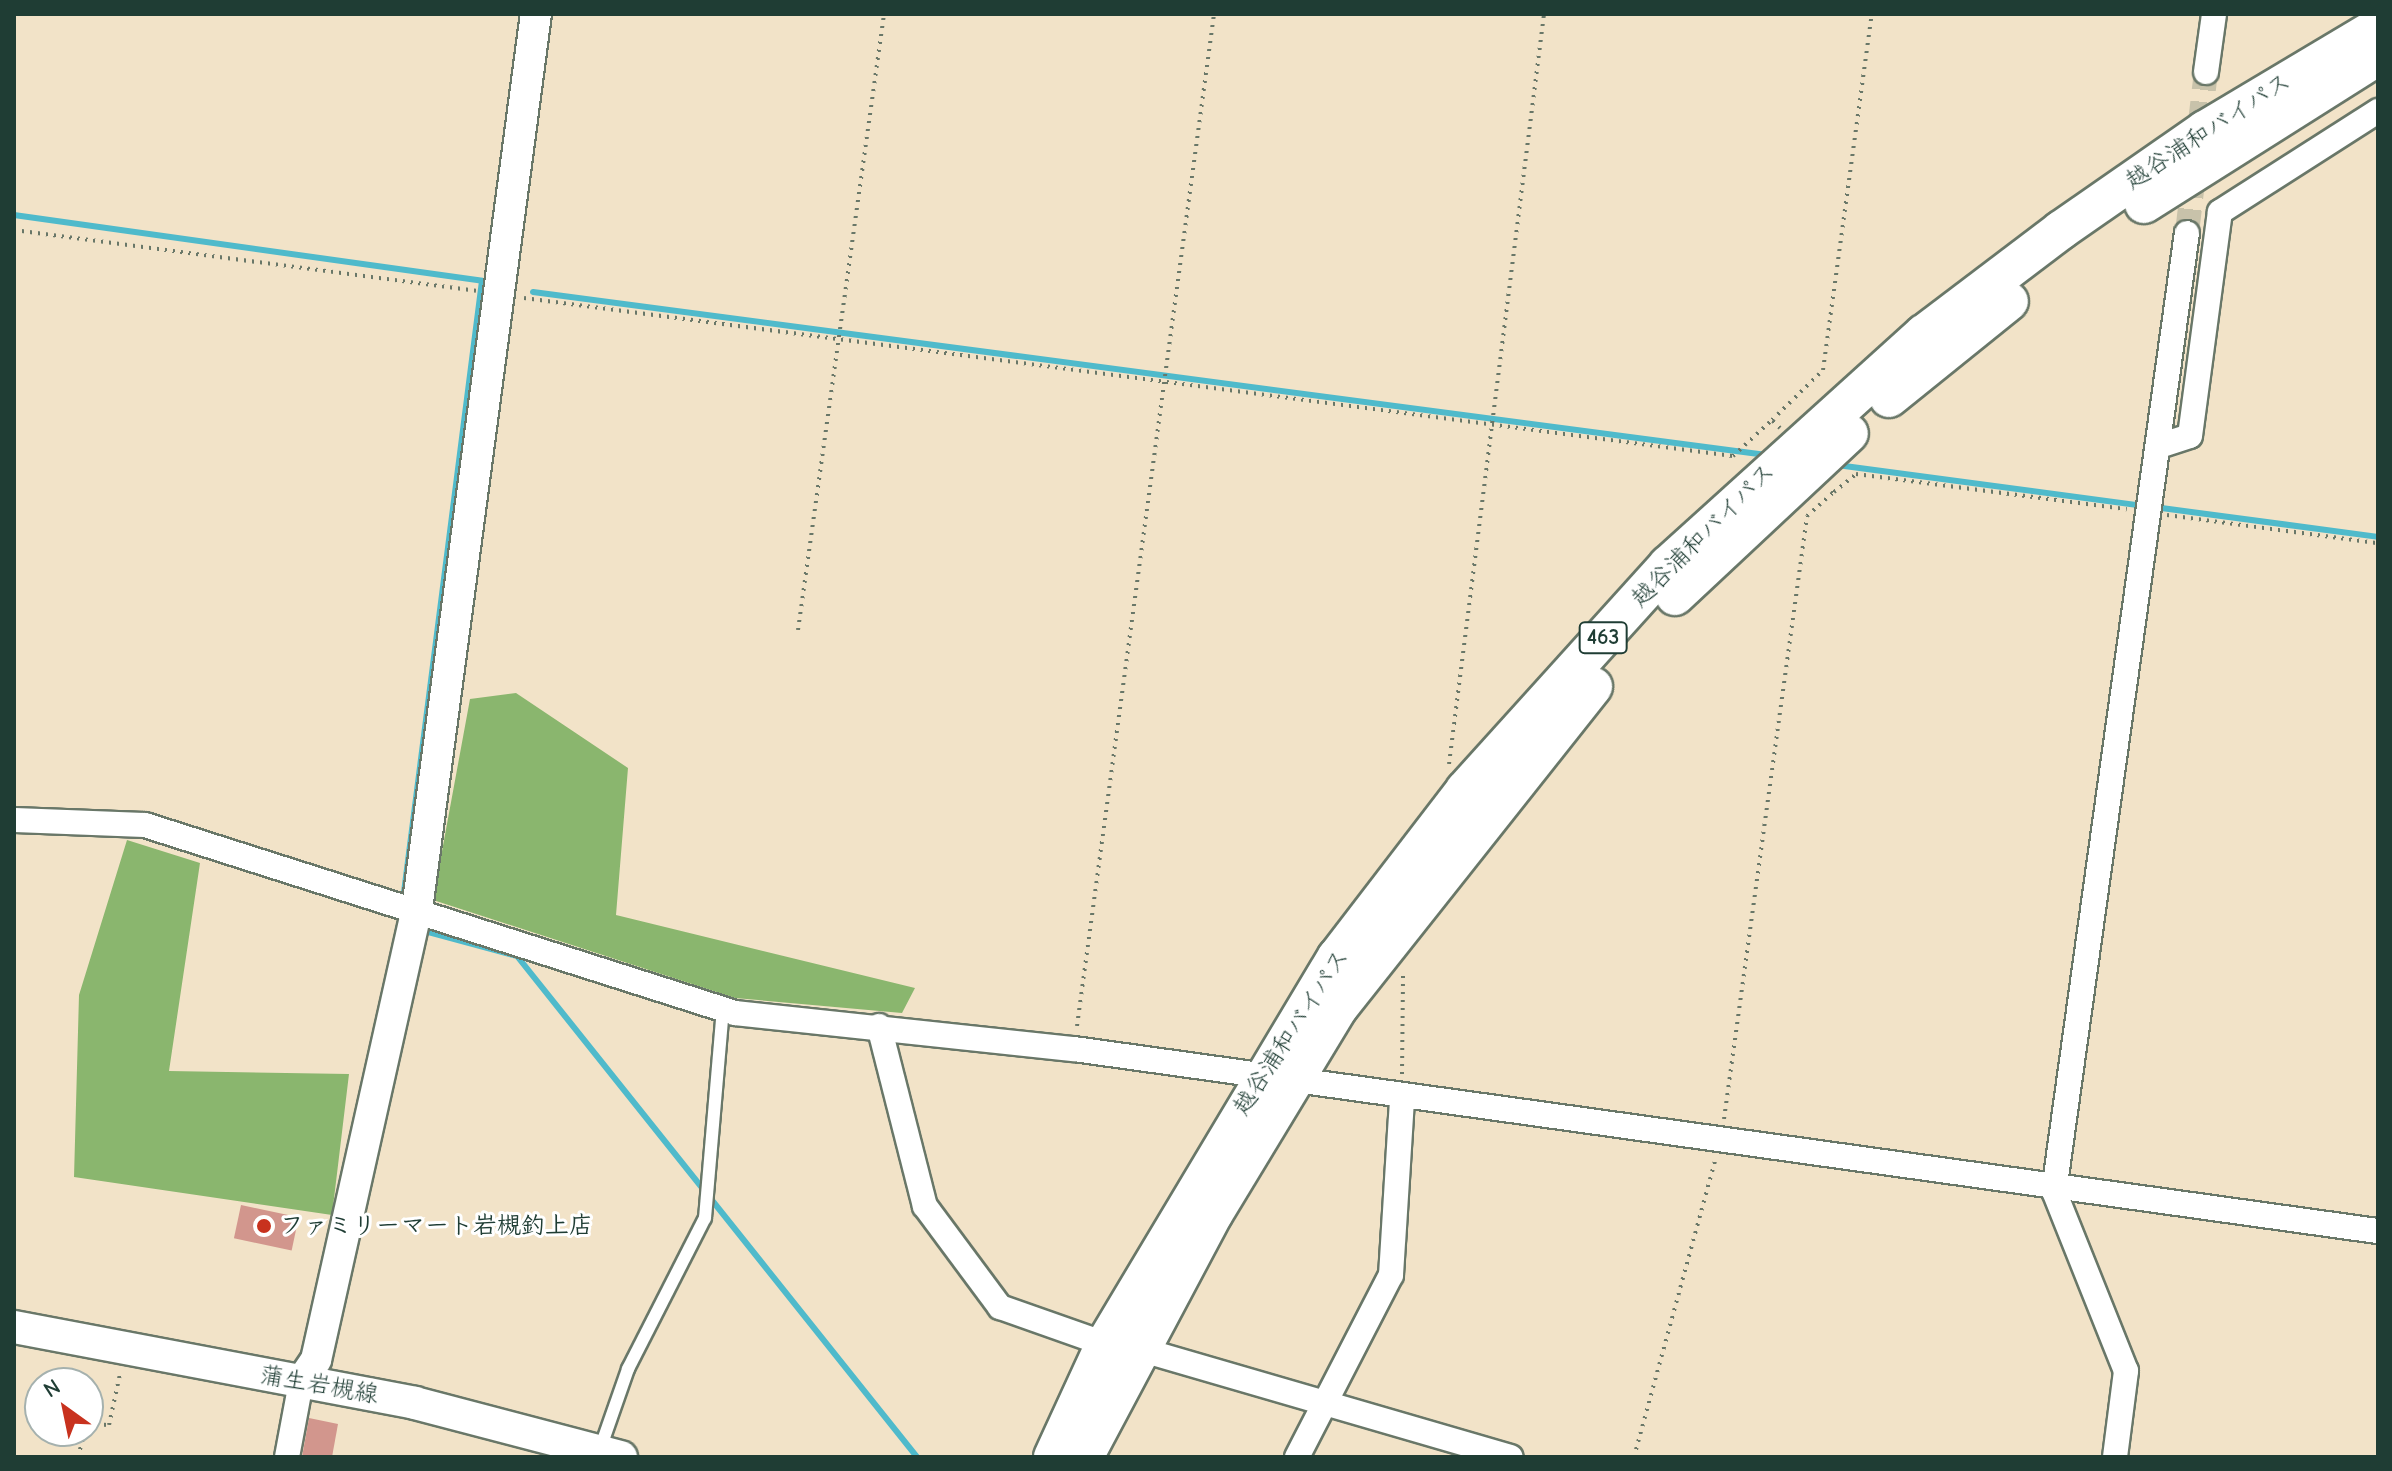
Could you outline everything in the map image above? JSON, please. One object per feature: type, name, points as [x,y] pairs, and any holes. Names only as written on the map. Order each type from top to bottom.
[{"type":"highway","name":"越谷浦和バイパス","points":[[1277,1079],[1578,702],[1803,456],[2061,230],[2205,130],[2378,27]]},
{"type":"highway","name":"越谷浦和バイパス","points":[[1053,1457],[1122,1346],[1277,1079],[1337,957],[1465,790],[1668,565],[1803,456],[2077,249],[2378,56]]},
{"type":"highway","name":"越谷浦和バイパス","points":[[1084,1457],[1122,1346]]},
{"type":"main road","name":"蒲生岩槻線","points":[[14,1327],[301,1382],[610,1454]]},
{"type":"street","points":[[287,1457],[301,1382],[316,1360],[417,909],[536,14]]},
{"type":"street","points":[[2206,72],[2214,14]]},
{"type":"street","points":[[2162,445],[2190,436],[2220,212],[2378,111]]},
{"type":"street","points":[[2115,1457],[2126,1371],[2054,1191],[2162,445],[2187,233]]},
{"type":"street","points":[[14,820],[145,825],[723,1008],[1074,1049],[1402,1100],[1721,1140],[2054,1191],[2378,1231]]},
{"type":"street","points":[[879,1026],[925,1206],[1000,1307],[1036,1326],[1122,1346],[1511,1457]]},
{"type":"street","points":[[1297,1457],[1320,1403],[1391,1275],[1402,1100]]},
{"type":"lane","points":[[610,1454],[628,1369],[705,1218],[723,1008]]},
{"type":"path","points":[[798,630],[841,343],[884,14]]},
{"type":"path","points":[[1074,1049],[1214,14]]},
{"type":"path","points":[[1465,790],[1446,760],[1544,14]]},
{"type":"path","points":[[1634,1457],[1721,1140],[1807,516],[1803,456],[1823,370],[1872,14]]},
{"type":"path","points":[[14,230],[841,343],[1165,381],[1733,456],[1803,456],[1856,474],[2378,543]]},
{"type":"path","points":[[1402,1100],[1403,924]]},
{"type":"path","points":[[104,1425],[109,1425],[126,1350]]},
{"type":"green space","points":[[516,693],[628,768],[616,915],[915,988],[902,1013],[735,998],[433,900],[470,699]]},
{"type":"green space","points":[[127,840],[200,863],[169,1071],[349,1074],[332,1215],[74,1177],[79,995]]},
{"type":"building","points":[[241,1205],[299,1217],[292,1251],[234,1238]]},
{"type":"building","points":[[309,1418],[338,1424],[332,1457],[302,1457]]},
{"type":"waterway","points":[[14,215],[482,281],[403,900]]},
{"type":"waterway","points":[[533,292],[1766,455]]},
{"type":"waterway","points":[[1837,465],[2143,506]]},
{"type":"waterway","points":[[2154,507],[2378,537]]},
{"type":"waterway","points":[[421,930],[517,956],[917,1457]]},
{"type":"tunnel","points":[[2187,233],[2206,72]]},
{"type":"place","name":"ファミリーマート岩槻釣上店","points":[[264,1226]]}]
